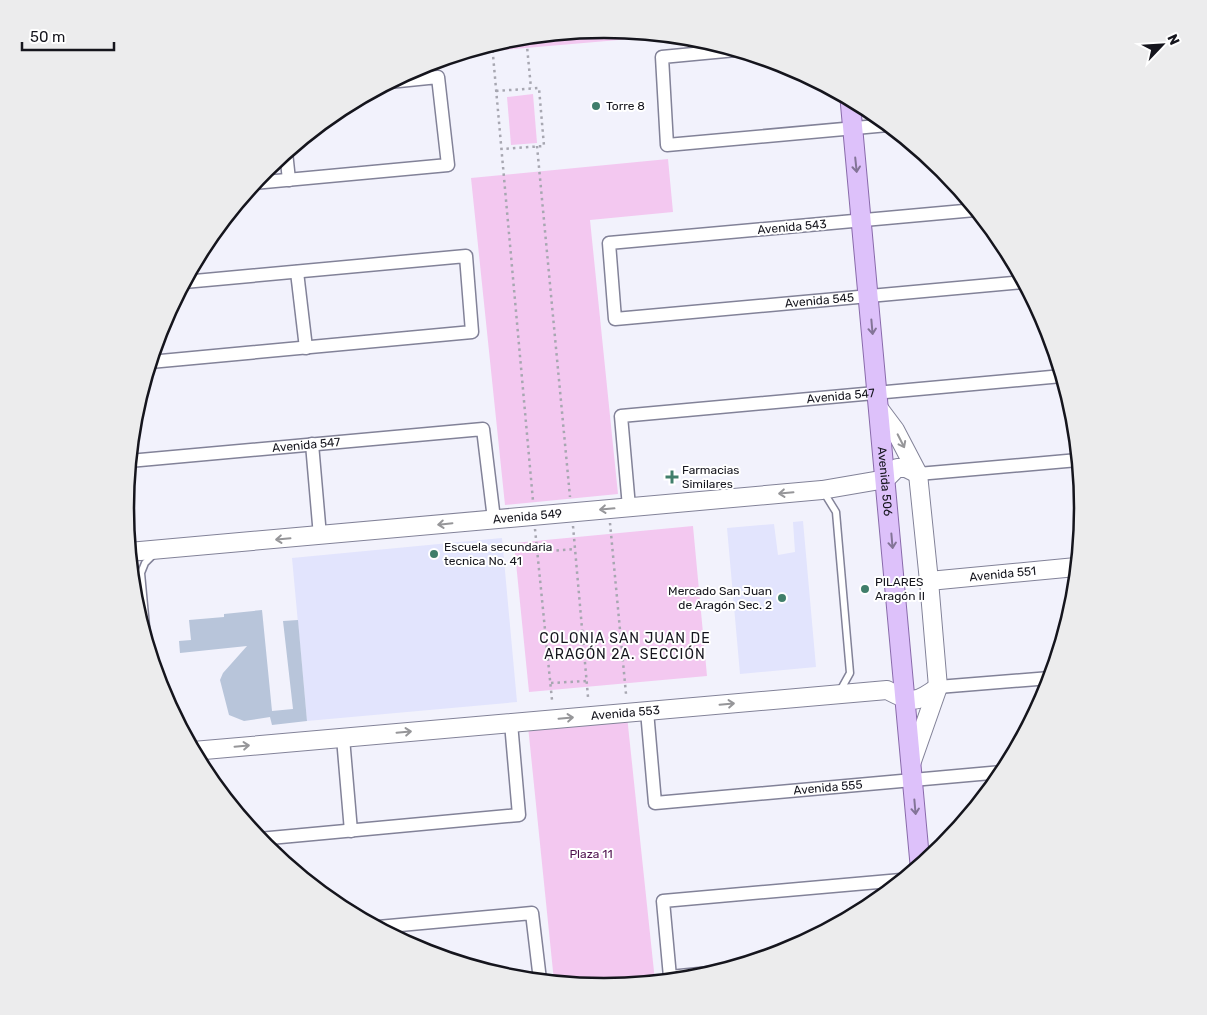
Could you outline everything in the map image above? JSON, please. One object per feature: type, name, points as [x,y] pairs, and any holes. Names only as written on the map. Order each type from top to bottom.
[{"type":"main road","name":"Avenida 506","points":[[851,108],[907,701],[919,855]]},
{"type":"street","points":[[716,52],[662,57],[667,145],[877,126]]},
{"type":"street","points":[[265,182],[448,166],[438,77],[409,80]]},
{"type":"street","points":[[287,160],[289,180]]},
{"type":"street","name":"Avenida 543","points":[[615,319],[609,243],[968,211]]},
{"type":"street","points":[[157,361],[472,332],[466,256],[191,281]]},
{"type":"street","points":[[296,272],[306,348]]},
{"type":"street","name":"Avenida 545","points":[[615,319],[1016,283]]},
{"type":"street","name":"Avenida 547","points":[[629,507],[621,416],[879,401],[1055,377]]},
{"type":"street","points":[[879,401],[918,474],[929,580],[938,688],[912,772]]},
{"type":"street","name":"Avenida 547","points":[[137,460],[483,429],[494,519]]},
{"type":"street","points":[[312,444],[320,536]]},
{"type":"street","points":[[918,474],[1070,461]]},
{"type":"street","name":"Avenida 549","points":[[136,551],[822,490],[886,478],[897,468],[906,468],[918,474]]},
{"type":"street","name":"Avenida 551","points":[[929,580],[1069,568]]},
{"type":"street","points":[[907,701],[919,700],[938,688],[1041,679]]},
{"type":"street","name":"Avenida 553","points":[[201,749],[887,690],[907,701]]},
{"type":"street","name":"Avenida 555","points":[[647,711],[655,803],[912,772],[992,772]]},
{"type":"street","points":[[269,838],[519,816],[511,723]]},
{"type":"street","points":[[342,738],[351,831]]},
{"type":"street","points":[[670,972],[663,902],[888,881]]},
{"type":"street","points":[[390,926],[532,913],[539,973]]},
{"type":"lane","points":[[822,490],[836,512],[850,673],[838,695]]},
{"type":"lane","points":[[144,602],[141,573],[145,563],[158,550]]},
{"type":"path","points":[[527,45],[531,88]]},
{"type":"path","points":[[493,52],[533,501]]},
{"type":"path","points":[[496,91],[539,88],[544,146],[501,149]]},
{"type":"path","points":[[538,146],[570,497]]},
{"type":"path","points":[[610,521],[626,694]]},
{"type":"path","points":[[573,524],[588,697]]},
{"type":"path","points":[[534,528],[552,700]]},
{"type":"path","points":[[537,552],[575,549]]},
{"type":"path","points":[[551,682],[586,681]]},
{"type":"shaded area","points":[[803,521],[816,667],[740,674],[727,528],[774,524],[778,555],[795,552],[793,522]]},
{"type":"shaded area","points":[[502,538],[517,702],[307,721],[292,558]]},
{"type":"green space","points":[[573,39],[631,39],[497,51],[542,42]]},
{"type":"green space","points":[[533,94],[537,143],[511,145],[507,97]]},
{"type":"green space","points":[[668,159],[673,212],[590,220],[618,494],[505,505],[471,178]]},
{"type":"green space","points":[[693,526],[707,676],[529,692],[514,543]]},
{"type":"green space","name":"Plaza 11","points":[[627,716],[654,974],[604,978],[553,974],[528,726]]},
{"type":"building","points":[[262,610],[272,711],[293,709],[283,621],[298,620],[307,721],[272,725],[270,717],[244,721],[229,715],[220,680],[223,673],[247,646],[180,653],[179,641],[191,640],[189,620],[224,617],[224,614]]},
{"type":"place","name":"Torre 8","points":[[596,106]]},
{"type":"place","name":"Farmacias Similares","points":[[672,477]]},
{"type":"place","name":"Escuela secundaria tecnica No. 41","points":[[434,554]]},
{"type":"place","name":"PILARES Aragón II","points":[[865,589]]},
{"type":"place","name":"Mercado San Juan de Aragón Sec. 2","points":[[782,598]]},
{"type":"district","name":"COLONIA SAN JUAN DE ARAGÓN 2A. SECCIÓN","points":[[625,646]]}]
